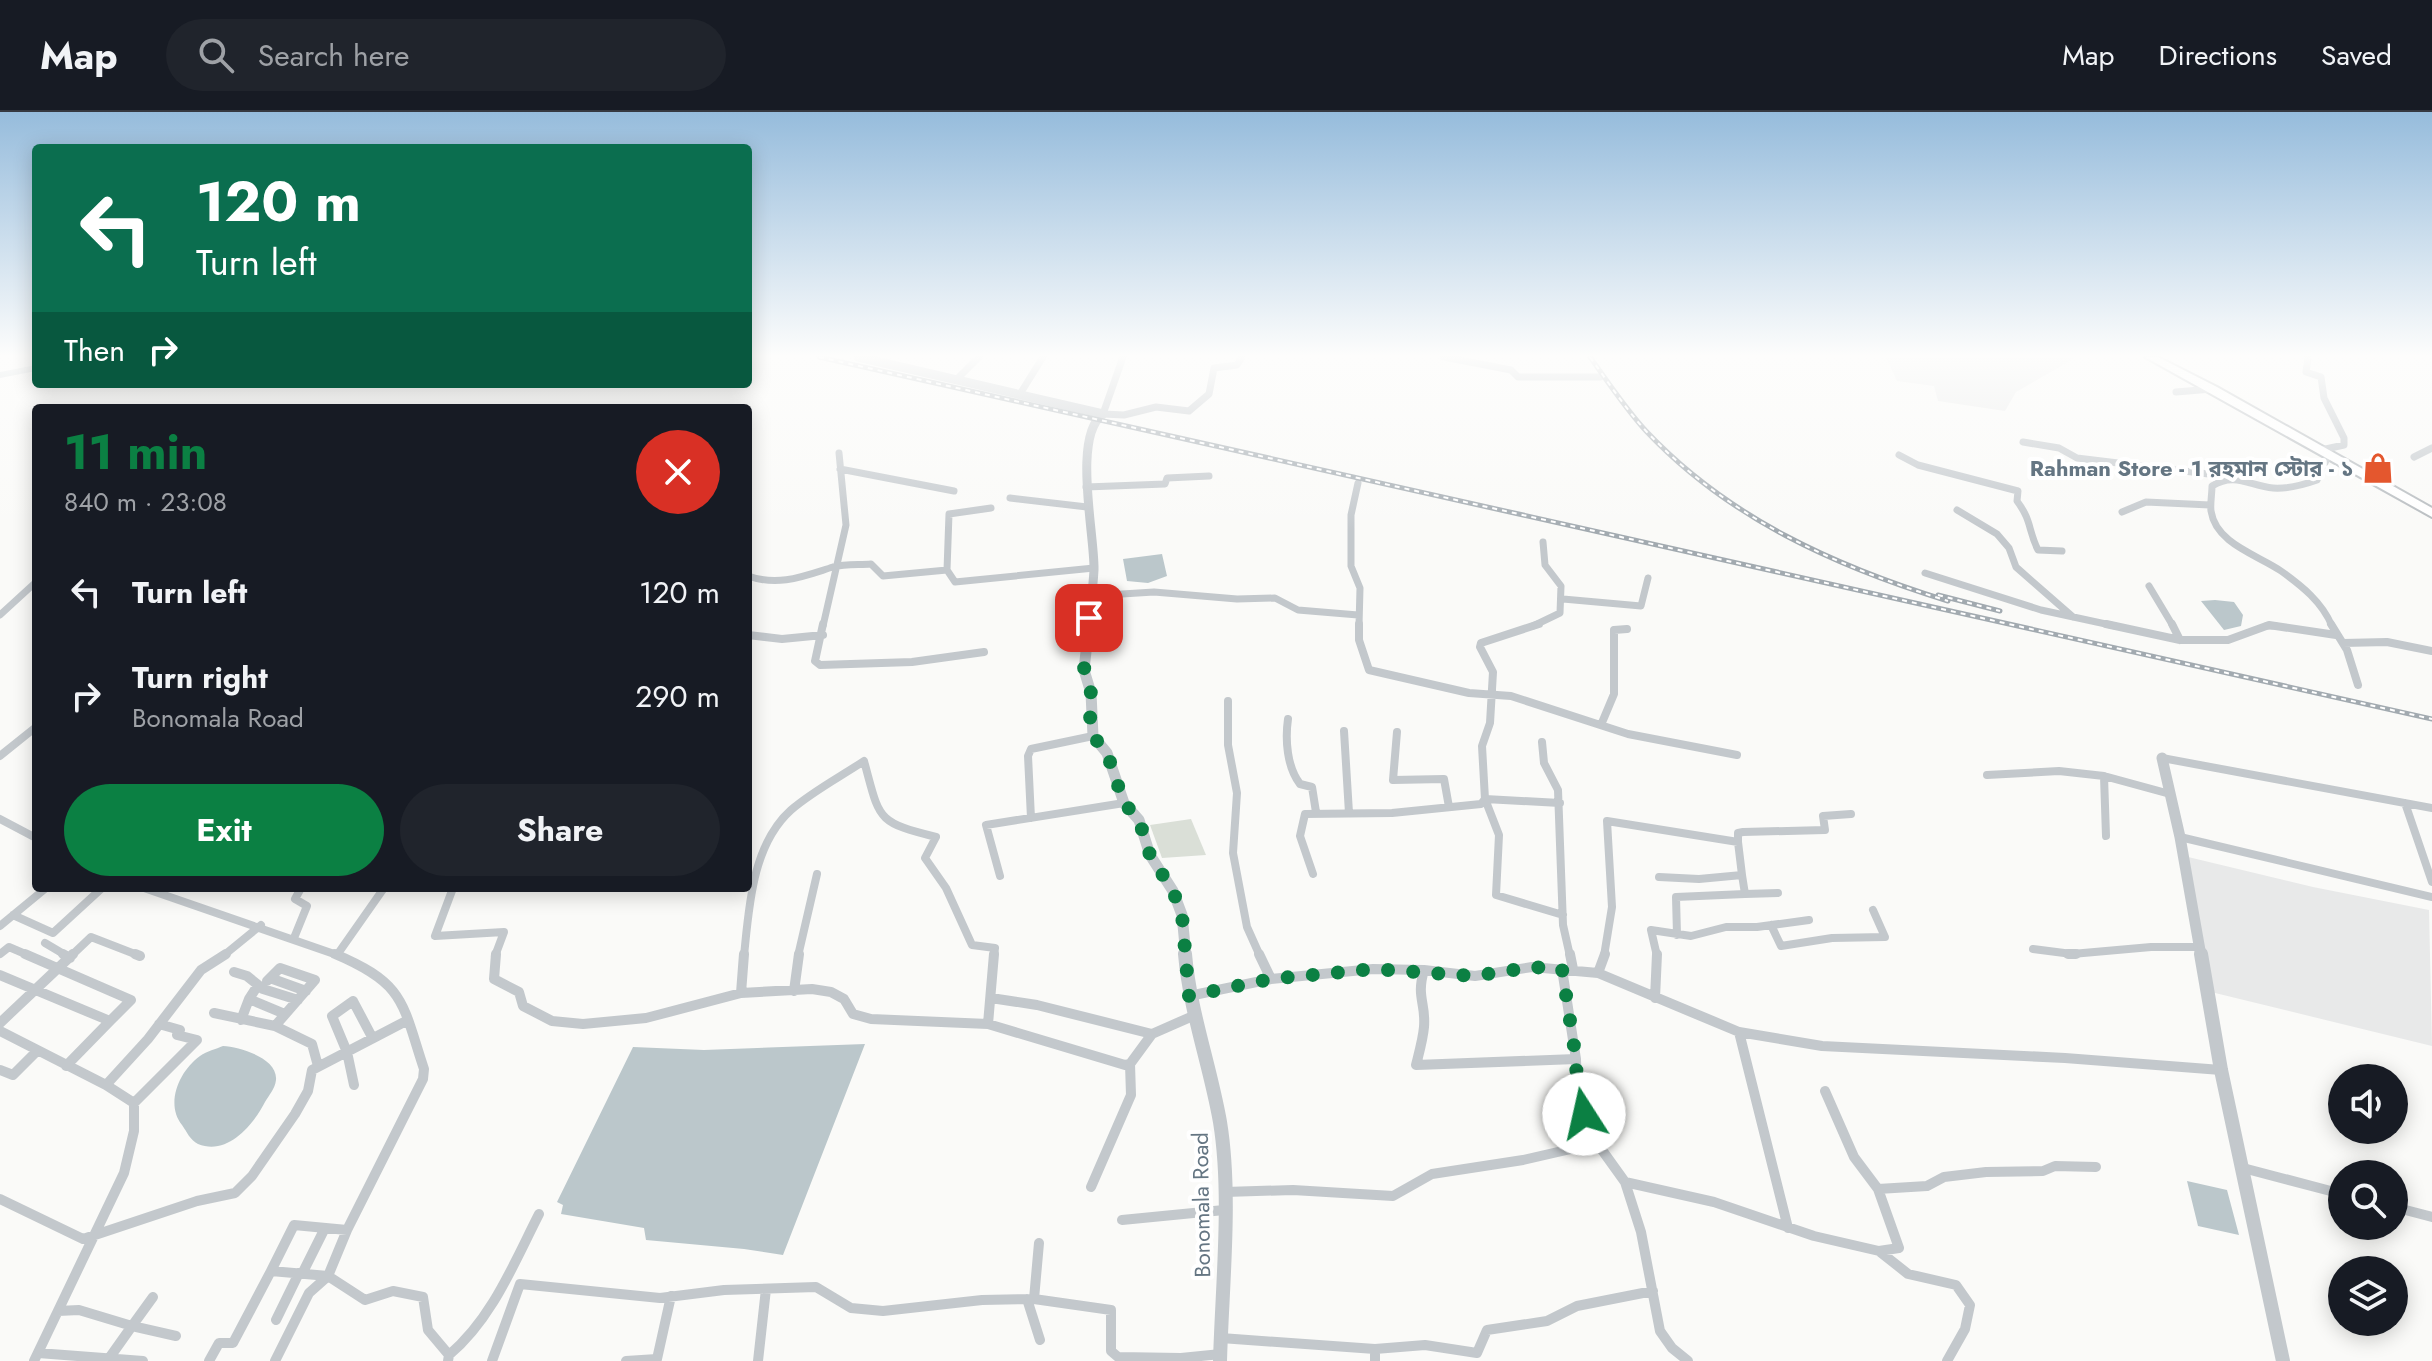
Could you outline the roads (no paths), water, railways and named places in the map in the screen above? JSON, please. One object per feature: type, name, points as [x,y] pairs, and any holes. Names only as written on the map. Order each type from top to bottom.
[{"type":"main road","points":[[2260,415],[2432,513]]},
{"type":"street","name":"Bonomala Road","points":[[1101,415],[1096,419],[1091,432],[1086,487],[1094,568],[1084,670],[1091,693],[1090,723],[1093,736],[1107,753],[1124,803],[1139,820],[1150,855],[1173,891],[1182,915],[1189,996],[1220,1123],[1224,1192],[1220,1358]]},
{"type":"street","points":[[2023,442],[2059,448],[2077,458],[2234,477],[2272,488],[2300,487],[2317,480],[2325,452],[2344,445],[2345,438],[2331,415]]},
{"type":"street","points":[[2414,457],[2432,448]]},
{"type":"street","points":[[839,453],[846,525],[815,661],[820,665],[912,662],[984,652]]},
{"type":"street","points":[[1899,455],[1918,465],[2018,491],[2017,501],[2029,517],[2032,538],[2038,550],[2062,551]]},
{"type":"street","points":[[840,469],[954,491]]},
{"type":"street","points":[[1086,487],[1165,484],[1167,478],[1209,476]]},
{"type":"street","points":[[2234,477],[2212,486],[2210,505],[2213,520],[2224,536],[2313,596],[2324,607],[2336,635],[2343,643],[2358,685]]},
{"type":"street","points":[[1358,483],[1350,532],[1351,566],[1360,588],[1359,640],[1369,670],[1491,696],[1530,701],[1647,739],[1737,755]]},
{"type":"street","points":[[1010,498],[1087,507]]},
{"type":"street","points":[[2122,512],[2146,502],[2210,505]]},
{"type":"street","points":[[991,508],[949,514],[945,531],[950,558],[947,570],[955,582],[1094,568]]},
{"type":"street","points":[[1957,510],[1991,528],[2010,548],[2013,565],[2073,617]]},
{"type":"street","points":[[1543,542],[1545,565],[1561,586],[1563,599],[1560,613],[1553,620],[1521,627],[1481,643],[1480,647],[1493,672],[1490,723],[1482,746],[1485,799],[1497,820],[1502,855],[1496,895],[1563,915]]},
{"type":"street","points":[[752,577],[794,581],[837,566],[871,564],[883,576],[947,570]]},
{"type":"street","points":[[1925,573],[2008,601],[2180,640],[2228,640],[2269,625],[2336,635]]},
{"type":"street","points":[[1563,599],[1641,606],[1648,578]]},
{"type":"street","points":[[0,615],[32,586]]},
{"type":"street","points":[[2149,586],[2180,640]]},
{"type":"street","points":[[1090,596],[1154,592],[1237,599],[1275,598],[1298,610],[1358,615]]},
{"type":"street","points":[[1601,725],[1614,694],[1614,630],[1627,629]]},
{"type":"street","points":[[752,635],[782,639],[823,635]]},
{"type":"street","points":[[2343,643],[2387,642],[2432,651]]},
{"type":"street","points":[[1228,701],[1228,745],[1237,793],[1233,853],[1247,927],[1271,979]]},
{"type":"street","points":[[1288,719],[1286,736],[1293,770],[1301,785],[1312,787],[1316,812]]},
{"type":"street","points":[[0,756],[32,730]]},
{"type":"street","points":[[1344,731],[1349,813]]},
{"type":"street","points":[[1397,732],[1393,780],[1444,779],[1449,807]]},
{"type":"street","points":[[1031,818],[1028,756],[1031,749],[1093,736]]},
{"type":"street","points":[[1542,742],[1544,763],[1558,790],[1560,803],[1559,869],[1577,1090],[1597,1143],[1625,1182],[1641,1232],[1660,1331],[1672,1348],[1688,1361]]},
{"type":"street","points":[[2283,1361],[2221,1070],[2180,837],[2162,758],[2432,808]]},
{"type":"street","points":[[741,993],[749,918],[760,861],[778,822],[808,796],[864,761],[878,812],[898,828],[936,837],[925,858],[946,888],[972,945],[995,948],[988,1024]]},
{"type":"street","points":[[1987,775],[2059,771],[2104,776],[2170,794]]},
{"type":"street","points":[[2104,776],[2106,836]]},
{"type":"street","points":[[1485,799],[1560,803]]},
{"type":"street","points":[[1313,874],[1300,833],[1300,821],[1305,814],[1414,812],[1481,804],[1485,799]]},
{"type":"street","points":[[1000,876],[986,825],[1124,803]]},
{"type":"street","points":[[2405,803],[2432,882]]},
{"type":"street","points":[[1745,894],[1738,833],[1779,833],[1815,827],[1825,830],[1823,816],[1851,814]]},
{"type":"street","points":[[0,819],[32,836]]},
{"type":"street","points":[[1598,973],[1609,945],[1612,904],[1605,844],[1607,821],[1738,842]]},
{"type":"street","points":[[2180,837],[2432,897]]},
{"type":"street","points":[[794,991],[799,952],[817,874]]},
{"type":"street","points":[[1659,877],[1699,879],[1742,875]]},
{"type":"street","points":[[0,926],[41,892]]},
{"type":"street","points":[[13,915],[53,933],[98,892]]},
{"type":"street","points":[[155,892],[208,912],[261,925],[337,955],[390,986],[403,1001],[424,1069],[423,1079],[347,1230],[328,1276],[309,1293],[275,1361]]},
{"type":"street","points":[[294,938],[307,906],[295,899],[299,892]]},
{"type":"street","points":[[337,955],[381,892]]},
{"type":"street","points":[[452,892],[435,936],[504,932],[493,963],[494,979],[519,992],[523,1006],[552,1021],[583,1024],[646,1018],[741,993],[831,992],[844,999],[853,1014],[871,1019],[988,1024],[1109,1061],[1130,1064]]},
{"type":"street","points":[[1677,935],[1676,897],[1693,900],[1727,894],[1778,893]]},
{"type":"street","points":[[1771,925],[1781,946],[1832,938],[1885,937],[1873,910]]},
{"type":"street","points":[[1655,998],[1657,955],[1650,931],[1698,935],[1726,927],[1809,920]]},
{"type":"street","points":[[106,1085],[201,970],[240,945],[261,925]]},
{"type":"street","points":[[0,1023],[60,968],[89,935],[140,956]]},
{"type":"street","points":[[45,943],[70,958]]},
{"type":"street","points":[[0,954],[9,947],[131,1000],[66,1066]]},
{"type":"street","points":[[2033,949],[2067,955],[2101,954],[2137,947],[2199,947]]},
{"type":"street","points":[[1189,996],[1271,979],[1373,969],[1424,970],[1475,976],[1532,967],[1568,969],[1598,973],[1739,1032],[1822,1046],[2065,1058],[2221,1070]]},
{"type":"street","points":[[241,1020],[249,999],[280,968],[315,980],[275,1026]]},
{"type":"street","points":[[1424,970],[1418,992],[1424,1010],[1424,1029],[1416,1065],[1576,1059]]},
{"type":"street","points":[[234,972],[247,976],[259,986],[298,1000]]},
{"type":"street","points":[[0,975],[110,1021]]},
{"type":"street","points":[[354,1085],[347,1052],[332,1016],[350,998],[363,1015],[372,1037]]},
{"type":"street","points":[[991,998],[1037,1005],[1152,1034]]},
{"type":"street","points":[[249,999],[285,1014]]},
{"type":"street","points":[[214,1013],[275,1026],[312,1044],[318,1066]]},
{"type":"street","points":[[1091,1187],[1131,1095],[1130,1064],[1152,1034],[1193,1016]]},
{"type":"street","points":[[0,1199],[83,1239],[197,1201],[235,1193],[252,1176],[295,1114],[308,1091],[311,1072],[408,1020]]},
{"type":"street","points":[[143,1361],[110,1357],[36,1357],[124,1173],[134,1131],[134,1103],[197,1040],[177,1035],[180,1030],[159,1024]]},
{"type":"street","points":[[0,1031],[106,1085],[134,1103]]},
{"type":"street","points":[[1739,1032],[1788,1228]]},
{"type":"street","points":[[0,1070],[13,1075],[37,1051]]},
{"type":"street","points":[[1625,1182],[1714,1202],[1788,1228],[1879,1251],[1899,1248],[1878,1189],[1854,1157],[1825,1091]]},
{"type":"street","points":[[1224,1192],[1293,1190],[1393,1196],[1432,1174],[1523,1160],[1597,1143]]},
{"type":"street","points":[[1878,1189],[1927,1186],[1944,1177],[1986,1172],[2043,1171],[2055,1166],[2096,1167]]},
{"type":"street","points":[[2243,1168],[2328,1190]]},
{"type":"street","points":[[1122,1220],[1224,1210]]},
{"type":"street","points":[[2408,1211],[2432,1217]]},
{"type":"street","points":[[271,1271],[328,1276],[365,1300],[378,1291],[390,1290],[423,1297],[426,1330],[431,1340],[449,1358],[460,1348],[483,1314],[539,1214]]},
{"type":"street","points":[[209,1361],[219,1343],[233,1343],[294,1225],[347,1230]]},
{"type":"street","points":[[276,1320],[325,1228]]},
{"type":"street","points":[[1039,1243],[1030,1299],[1040,1340]]},
{"type":"street","points":[[1879,1251],[1908,1274],[1956,1285],[1970,1305],[1965,1329],[1947,1361]]},
{"type":"street","points":[[492,1361],[520,1284],[607,1294],[671,1296],[816,1287],[851,1308],[883,1311],[957,1302],[1030,1299],[1111,1310],[1111,1351],[1118,1357],[1220,1358]]},
{"type":"street","points":[[758,1361],[766,1289]]},
{"type":"street","points":[[1221,1338],[1375,1355],[1425,1345],[1477,1353],[1487,1330],[1529,1325],[1568,1314],[1577,1306],[1653,1291]]},
{"type":"street","points":[[626,1361],[657,1359],[671,1296]]},
{"type":"street","points":[[110,1357],[153,1297]]},
{"type":"street","points":[[58,1311],[79,1310],[176,1336]]},
{"type":"railway","points":[[1079,415],[2432,719]]},
{"type":"railway","points":[[1633,415],[1678,462],[1748,514],[1785,536],[1865,572],[1948,601]]},
{"type":"railway","points":[[1938,595],[2000,611]]},
{"type":"place","name":"Rahman Store - 1 রহমান স্টোর - ১","points":[[2378,468]]}]
